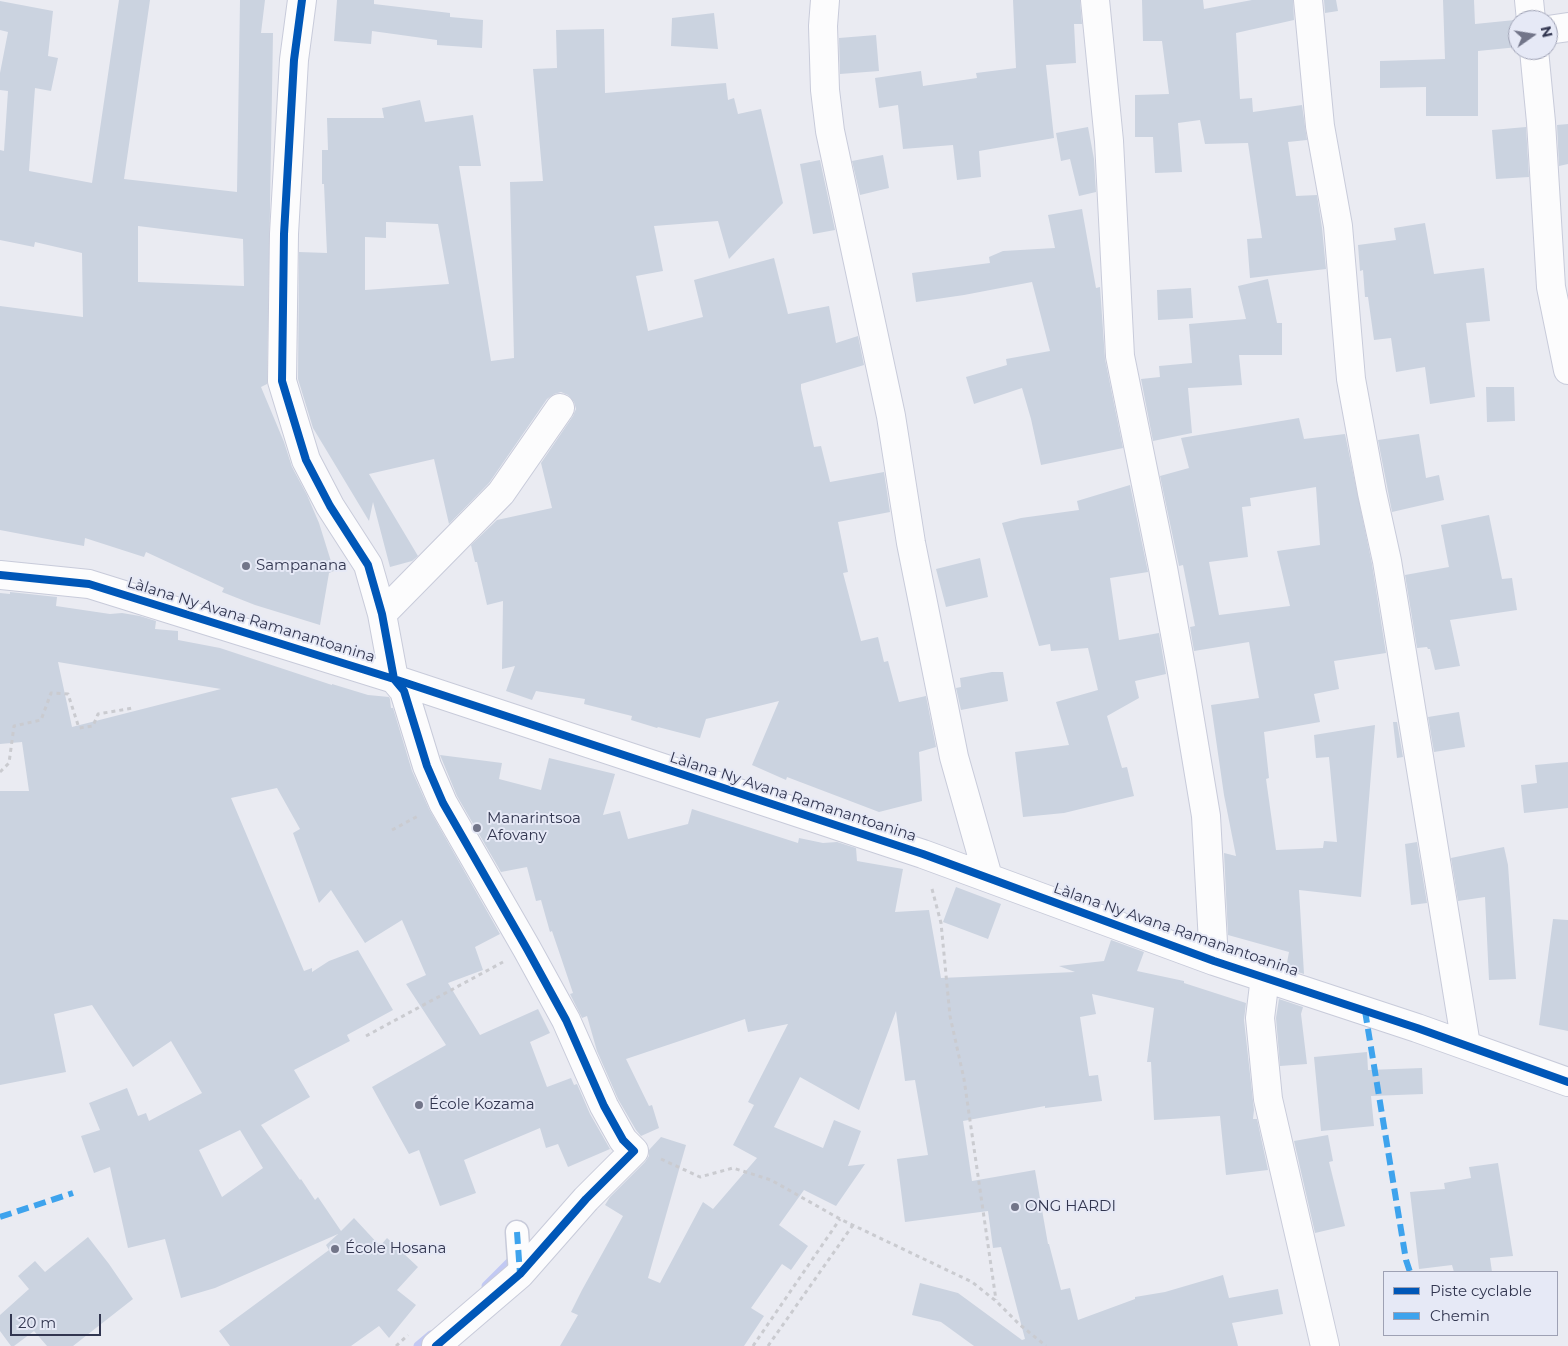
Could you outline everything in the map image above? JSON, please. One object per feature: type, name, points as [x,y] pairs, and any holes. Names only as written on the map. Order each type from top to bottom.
[{"type":"street","points":[[302,0],[294,60],[284,234],[282,381],[306,460],[330,506],[368,565],[382,614],[394,679],[404,691],[427,766],[443,803],[566,1020],[604,1106],[623,1140],[634,1151],[586,1199],[520,1274],[436,1346]]},
{"type":"street","points":[[825,0],[822,26],[825,90],[830,131],[891,416],[911,543],[952,748],[988,877]]},
{"type":"street","points":[[1095,0],[1109,141],[1120,356],[1163,568],[1206,816],[1214,961]]},
{"type":"street","points":[[1308,0],[1320,126],[1338,226],[1352,380],[1372,493],[1387,561],[1466,1045]]},
{"type":"street","points":[[1535,60],[1541,122],[1551,287],[1568,370]]},
{"type":"street","points":[[382,614],[501,493],[560,408]]},
{"type":"street","name":"Làlana Ny Avana Ramanantoanina","points":[[0,574],[89,584],[394,679],[923,854],[1214,961],[1466,1045],[1568,1082]]},
{"type":"street","points":[[1265,977],[1260,1018],[1268,1099],[1325,1346]]},
{"type":"street","points":[[517,1232],[520,1274]]},
{"type":"path","points":[[0,772],[9,763],[14,726],[41,720],[51,693],[68,694],[79,728],[93,726],[98,714],[133,708]]},
{"type":"path","points":[[923,854],[941,922],[950,1016],[964,1078],[996,1301]]},
{"type":"path","points":[[366,1036],[527,949]]},
{"type":"path","points":[[634,1151],[666,1161],[700,1177],[734,1168],[771,1180],[840,1219],[972,1282],[1046,1346]]},
{"type":"path","points":[[753,1346],[840,1219]]},
{"type":"path","points":[[768,1346],[853,1225]]},
{"type":"building","points":[[119,0],[150,0],[124,179],[237,192],[240,0],[265,0],[261,33],[273,33],[267,384],[261,387],[284,442],[292,467],[319,523],[334,571],[329,573],[320,625],[255,605],[222,592],[224,588],[146,552],[144,557],[85,538],[84,546],[0,530],[0,306],[83,317],[82,253],[35,242],[34,247],[0,240],[0,150],[4,151],[8,91],[0,90],[0,73],[8,32],[0,30],[0,1],[53,11],[48,56],[58,58],[51,91],[35,88],[29,171],[92,183]],"holes":[[[138,226],[243,239],[244,286],[138,282]]]},
{"type":"building","points":[[337,0],[374,0],[374,4],[450,13],[450,17],[483,20],[482,48],[437,45],[437,40],[372,31],[371,44],[334,41]]},
{"type":"building","points":[[1013,0],[1080,0],[1082,24],[1074,24],[1076,63],[1046,65],[1054,138],[979,151],[981,177],[957,180],[953,145],[903,149],[898,105],[879,108],[875,78],[921,71],[923,86],[977,78],[976,73],[1016,68]]},
{"type":"building","points":[[1142,0],[1203,0],[1204,9],[1252,0],[1293,0],[1294,20],[1236,33],[1240,99],[1252,98],[1253,112],[1302,105],[1307,140],[1288,142],[1296,196],[1317,195],[1326,269],[1250,278],[1247,239],[1262,238],[1248,143],[1205,144],[1200,120],[1178,123],[1182,172],[1155,173],[1153,137],[1135,137],[1135,95],[1169,94],[1162,41],[1143,41]]},
{"type":"building","points":[[1324,0],[1336,0],[1338,11],[1325,13]]},
{"type":"building","points":[[1443,0],[1474,0],[1475,24],[1508,21],[1508,48],[1478,51],[1478,116],[1426,116],[1426,87],[1380,88],[1380,61],[1445,59]]},
{"type":"building","points":[[714,13],[718,49],[671,46],[672,18]]},
{"type":"building","points":[[604,29],[605,93],[726,83],[728,100],[734,98],[738,114],[761,109],[783,203],[729,259],[718,221],[654,226],[663,271],[636,276],[648,331],[703,317],[694,280],[774,258],[788,314],[829,306],[836,343],[858,336],[864,365],[801,384],[801,389],[814,447],[821,446],[830,482],[884,472],[890,512],[838,522],[848,572],[843,573],[861,641],[878,637],[884,662],[888,661],[899,702],[926,696],[936,747],[919,752],[922,801],[879,812],[787,777],[786,780],[752,765],[779,701],[706,719],[700,738],[631,720],[632,716],[584,704],[585,699],[536,691],[532,700],[506,691],[515,666],[502,669],[503,601],[487,605],[471,545],[497,520],[552,508],[541,463],[576,409],[574,402],[568,395],[561,392],[547,399],[489,483],[449,524],[434,459],[369,474],[418,556],[412,561],[390,567],[373,502],[369,521],[313,428],[298,379],[299,252],[327,253],[324,184],[322,184],[322,150],[328,150],[327,118],[384,118],[382,108],[420,100],[425,122],[473,115],[481,166],[459,166],[491,361],[514,358],[510,182],[543,181],[533,69],[557,68],[556,30]],"holes":[[[386,222],[438,224],[449,284],[365,290],[365,237],[386,238]]]},
{"type":"building","points":[[876,35],[879,71],[840,74],[839,38]]},
{"type":"building","points":[[1568,124],[1568,164],[1559,166],[1557,125]]},
{"type":"building","points":[[1088,127],[1094,159],[1096,192],[1079,196],[1070,159],[1061,161],[1056,133]]},
{"type":"building","points":[[1526,127],[1529,177],[1496,179],[1492,130]]},
{"type":"building","points":[[883,155],[889,188],[860,195],[852,161]]},
{"type":"building","points":[[820,160],[835,230],[813,234],[800,164]]},
{"type":"building","points":[[1082,209],[1096,288],[1100,287],[1105,359],[1123,448],[1041,465],[1022,388],[974,404],[966,377],[1007,365],[1006,359],[1050,351],[1032,282],[916,302],[912,273],[990,263],[989,257],[1003,251],[1055,248],[1048,215]]},
{"type":"building","points":[[1425,223],[1434,274],[1484,268],[1490,321],[1466,323],[1475,397],[1430,404],[1425,367],[1396,372],[1391,338],[1374,340],[1368,297],[1365,297],[1363,270],[1360,271],[1358,245],[1396,240],[1394,228]]},
{"type":"building","points":[[1268,279],[1277,323],[1282,323],[1282,355],[1239,355],[1242,385],[1188,388],[1192,433],[1153,441],[1141,379],[1160,377],[1159,366],[1192,363],[1189,324],[1246,319],[1238,286]]},
{"type":"building","points":[[1191,288],[1193,318],[1158,320],[1157,290]]},
{"type":"building","points":[[1486,387],[1514,387],[1515,421],[1487,422]]},
{"type":"building","points":[[1299,418],[1304,439],[1345,434],[1372,564],[1386,653],[1334,661],[1339,689],[1314,694],[1320,722],[1264,732],[1269,778],[1266,779],[1276,850],[1323,848],[1324,841],[1337,842],[1329,757],[1316,758],[1314,735],[1375,725],[1361,897],[1299,890],[1304,974],[1286,968],[1289,952],[1228,935],[1224,853],[1236,856],[1224,795],[1211,705],[1259,698],[1249,642],[1194,651],[1190,627],[1195,626],[1183,565],[1179,566],[1160,476],[1189,468],[1181,438]],"holes":[[[1316,487],[1320,545],[1277,551],[1290,606],[1219,615],[1209,562],[1248,557],[1242,507],[1251,506],[1250,498]]]},
{"type":"building","points":[[1419,434],[1426,478],[1439,475],[1444,500],[1392,512],[1378,440]]},
{"type":"building","points":[[1130,485],[1148,572],[1110,578],[1119,640],[1159,633],[1166,674],[1135,681],[1139,698],[1107,716],[1122,768],[1127,767],[1134,796],[1064,813],[1023,817],[1015,752],[1069,745],[1056,702],[1098,690],[1088,648],[1051,651],[1050,644],[1039,646],[1002,523],[1021,518],[1079,510],[1077,501]]},
{"type":"building","points":[[1489,515],[1502,579],[1512,578],[1517,610],[1450,620],[1460,666],[1435,670],[1430,649],[1427,647],[1417,648],[1405,575],[1449,567],[1441,525]]},
{"type":"building","points":[[980,558],[988,597],[946,607],[936,569]]},
{"type":"building","points":[[10,592],[57,597],[56,606],[110,614],[122,613],[140,616],[156,621],[155,629],[178,631],[178,640],[220,648],[368,695],[389,697],[412,771],[429,809],[500,934],[475,947],[483,970],[448,983],[480,1035],[538,1009],[550,1033],[530,1042],[547,1087],[571,1078],[574,1085],[577,1084],[590,1114],[610,1149],[568,1167],[558,1144],[546,1148],[540,1128],[464,1160],[476,1193],[440,1206],[419,1150],[409,1154],[372,1087],[446,1045],[406,984],[426,975],[402,920],[365,943],[331,890],[319,903],[293,833],[300,829],[277,788],[231,798],[304,971],[312,968],[312,972],[329,961],[358,950],[393,1010],[347,1035],[350,1041],[294,1070],[310,1097],[261,1125],[315,1200],[318,1197],[341,1231],[354,1218],[380,1246],[387,1238],[418,1267],[397,1290],[416,1305],[389,1338],[379,1326],[351,1346],[230,1346],[219,1331],[329,1250],[326,1245],[338,1234],[215,1288],[181,1298],[165,1239],[128,1248],[110,1167],[94,1173],[81,1136],[100,1130],[89,1103],[127,1088],[138,1116],[146,1113],[149,1121],[202,1093],[171,1041],[133,1067],[92,1005],[54,1014],[66,1072],[0,1085],[0,791],[29,791],[22,742],[0,744],[0,593],[10,594]],"holes":[[[58,662],[221,689],[72,727]],[[240,1130],[263,1168],[222,1197],[199,1150]]]},
{"type":"building","points":[[992,672],[1003,672],[1008,701],[961,710],[956,688],[961,687],[960,678]]},
{"type":"building","points":[[1459,712],[1465,747],[1434,752],[1428,717]]},
{"type":"building","points":[[1393,722],[1397,722],[1403,757],[1397,758]]},
{"type":"building","points":[[440,755],[502,763],[499,779],[541,790],[549,758],[615,774],[603,815],[620,811],[628,839],[688,824],[692,809],[798,843],[799,838],[823,843],[837,842],[856,848],[857,861],[903,869],[895,912],[929,910],[941,978],[1075,972],[1059,966],[1104,961],[1111,940],[1144,952],[1137,971],[1184,981],[1184,983],[1246,1003],[1244,1020],[1254,1110],[1253,1119],[1257,1119],[1268,1170],[1226,1175],[1220,1116],[1154,1120],[1151,1062],[1147,1062],[1154,1008],[1092,994],[1096,1014],[1080,1017],[1089,1076],[1098,1075],[1102,1101],[1045,1108],[1045,1106],[963,1121],[972,1181],[1035,1170],[1048,1244],[1061,1290],[1070,1288],[1078,1320],[1135,1299],[1135,1297],[1165,1292],[1223,1275],[1229,1298],[1278,1289],[1283,1314],[1232,1323],[1238,1346],[974,1346],[941,1322],[912,1315],[920,1283],[958,1293],[1022,1340],[1025,1339],[1001,1247],[993,1248],[988,1211],[905,1222],[897,1159],[928,1155],[915,1080],[905,1081],[896,1011],[859,1110],[800,1077],[774,1127],[823,1148],[834,1120],[861,1131],[848,1166],[865,1164],[836,1206],[804,1190],[779,1225],[808,1246],[791,1270],[782,1264],[751,1308],[764,1316],[744,1346],[560,1346],[578,1315],[571,1312],[623,1216],[605,1205],[610,1197],[645,1162],[649,1156],[649,1150],[661,1137],[686,1145],[648,1278],[660,1283],[703,1202],[713,1209],[757,1158],[733,1145],[754,1105],[748,1102],[788,1024],[748,1032],[745,1019],[626,1059],[649,1106],[652,1105],[659,1128],[641,1136],[618,1099],[597,1051],[587,1016],[582,1018],[570,994],[573,993],[552,931],[550,932],[541,900],[536,901],[527,867],[501,872],[457,796]]},
{"type":"building","points":[[1568,762],[1568,808],[1524,813],[1521,785],[1537,783],[1535,765]]},
{"type":"building","points":[[1417,842],[1427,903],[1411,905],[1405,844]]},
{"type":"building","points":[[1504,847],[1508,865],[1516,979],[1489,980],[1485,897],[1458,901],[1451,858]]},
{"type":"building","points":[[956,887],[1001,904],[988,939],[943,922]]},
{"type":"building","points":[[1553,919],[1568,920],[1568,1031],[1539,1025]]},
{"type":"building","points":[[1279,999],[1303,1007],[1301,1014],[1307,1064],[1280,1066],[1276,1018]]},
{"type":"building","points":[[1367,1052],[1368,1070],[1422,1068],[1423,1094],[1371,1096],[1374,1126],[1321,1131],[1314,1057]]},
{"type":"building","points":[[1328,1135],[1333,1161],[1329,1162],[1345,1226],[1315,1233],[1294,1141]]},
{"type":"building","points":[[1498,1163],[1513,1256],[1490,1258],[1492,1271],[1454,1271],[1452,1265],[1419,1269],[1410,1192],[1445,1189],[1444,1183],[1471,1178],[1469,1167]]},
{"type":"building","points":[[88,1237],[133,1299],[73,1346],[47,1346],[34,1331],[14,1346],[11,1346],[0,1331],[0,1315],[29,1289],[18,1276],[35,1261],[45,1272]]},
{"type":"waterway","points":[[486,1286],[516,1256]]},
{"type":"waterway","points":[[418,1346],[431,1335]]},
{"type":"marked path","points":[[1365,1011],[1406,1260],[1410,1271]]},
{"type":"marked path","points":[[0,1217],[73,1193]]},
{"type":"marked path","points":[[517,1232],[520,1274]]},
{"type":"cycle path","points":[[302,0],[294,60],[284,234],[282,381],[306,460],[330,506],[368,565],[382,614],[394,679],[404,691],[427,766],[443,803],[566,1020],[604,1106],[623,1140],[634,1151],[586,1199],[520,1274],[436,1346]]},
{"type":"cycle path","points":[[0,575],[89,584],[394,679],[923,854],[1214,961],[1417,1028],[1568,1082]]},
{"type":"place","name":"Sampanana","points":[[246,566]]},
{"type":"place","name":"Manarintsoa Afovany","points":[[477,828]]},
{"type":"place","name":"École Kozama","points":[[419,1105]]},
{"type":"place","name":"ONG HARDI","points":[[1015,1207]]},
{"type":"place","name":"École Hosana","points":[[335,1249]]}]
